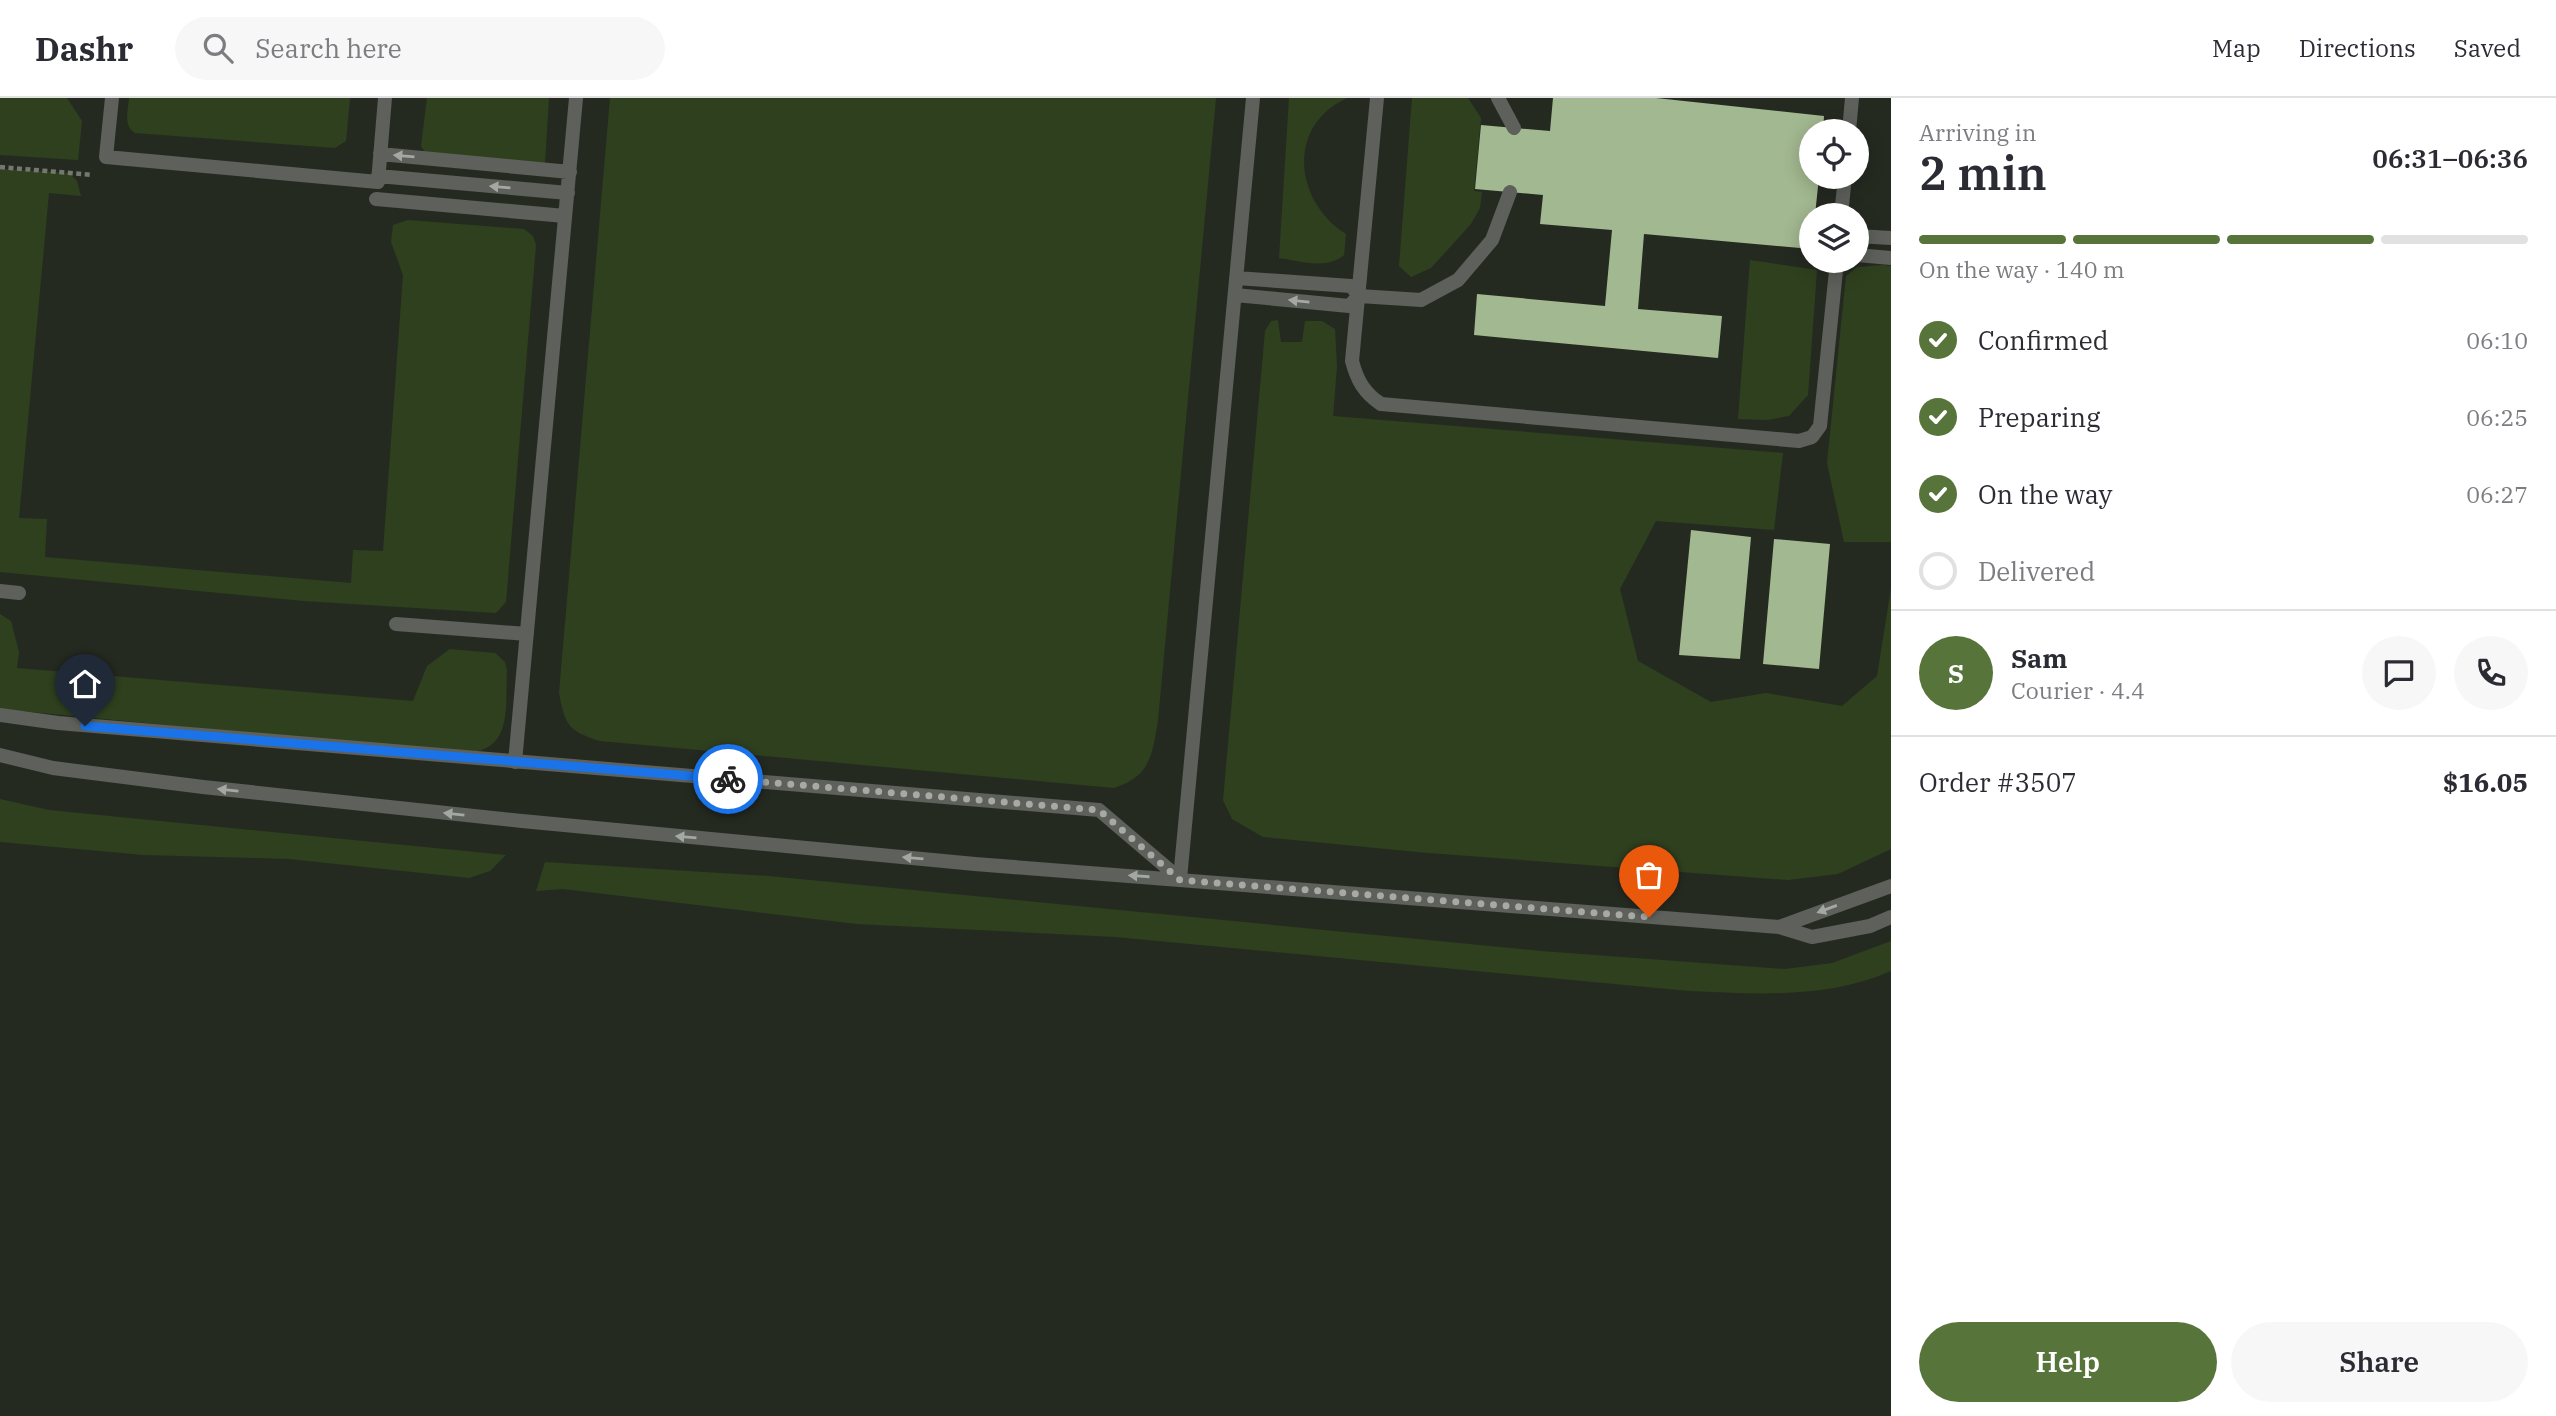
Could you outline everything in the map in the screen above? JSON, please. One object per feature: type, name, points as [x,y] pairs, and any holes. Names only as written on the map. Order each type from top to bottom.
[{"type":"lane","points":[[112,98],[106,157],[377,182],[385,98]]},
{"type":"lane","points":[[516,762],[576,98]]},
{"type":"lane","points":[[1180,880],[1253,98]]},
{"type":"lane","points":[[1377,98],[1352,361],[1363,390],[1381,404],[1799,441],[1812,437],[1820,426],[1836,273]]},
{"type":"lane","points":[[1498,98],[1514,128]]},
{"type":"lane","points":[[1850,119],[1852,98]]},
{"type":"lane","points":[[380,154],[570,172]]},
{"type":"lane","points":[[377,176],[568,194]]},
{"type":"lane","points":[[1236,278],[1351,286],[1359,296],[1421,300],[1458,280],[1492,240],[1510,192]]},
{"type":"lane","points":[[376,198],[565,216]]},
{"type":"lane","points":[[1869,237],[1891,238]]},
{"type":"lane","points":[[1869,256],[1891,258]]},
{"type":"lane","points":[[1235,295],[1349,306],[1359,296]]},
{"type":"lane","points":[[0,592],[19,593]]},
{"type":"lane","points":[[396,624],[527,634]]},
{"type":"lane","points":[[0,715],[58,723],[1099,810],[1180,880]]},
{"type":"lane","points":[[0,755],[53,768],[522,821],[975,864],[1779,928],[1812,937],[1870,926],[1891,917]]},
{"type":"lane","points":[[1779,928],[1891,886]]},
{"type":"path","points":[[0,167],[105,176]]},
{"type":"green space","points":[[0,98],[67,98],[82,121],[78,160],[0,155]]},
{"type":"green space","points":[[129,98],[350,98],[346,141],[335,148],[135,133],[128,122]]},
{"type":"green space","points":[[427,98],[549,98],[545,162],[543,164],[426,154],[421,146]]},
{"type":"green space","points":[[610,98],[1216,98],[1158,720],[1148,763],[1136,777],[1114,788],[600,741],[581,734],[566,720],[559,693]]},
{"type":"green space","points":[[1289,98],[1347,98],[1327,111],[1314,126],[1306,145],[1304,164],[1307,184],[1316,203],[1329,220],[1346,234],[1344,255],[1330,262],[1313,263],[1279,258]]},
{"type":"green space","points":[[1412,98],[1468,98],[1481,118],[1474,191],[1482,192],[1480,208],[1471,224],[1431,268],[1411,277],[1399,266]]},
{"type":"green space","points":[[0,169],[69,173],[77,181],[81,196],[49,193],[19,518],[47,519],[45,557],[351,583],[353,550],[383,551],[403,275],[391,242],[393,225],[408,220],[524,229],[533,236],[536,245],[506,602],[496,613],[304,601],[0,572]]},
{"type":"green space","points":[[1750,260],[1799,267],[1799,273],[1817,273],[1808,395],[1789,416],[1767,420],[1738,419]]},
{"type":"green space","points":[[1869,266],[1891,266],[1891,542],[1844,542],[1827,463],[1846,276],[1850,273],[1869,273]]},
{"type":"green space","points":[[1278,320],[1281,342],[1302,342],[1305,321],[1322,321],[1335,329],[1337,367],[1333,416],[1783,453],[1774,530],[1656,521],[1620,589],[1638,661],[1711,702],[1766,693],[1842,706],[1877,676],[1891,588],[1891,849],[1838,874],[1788,880],[1428,853],[1263,837],[1232,819],[1223,800],[1265,331],[1271,321]]},
{"type":"green space","points":[[0,614],[11,621],[19,652],[17,668],[413,701],[427,666],[450,649],[495,653],[505,662],[507,670],[506,713],[499,737],[491,745],[479,751],[462,753],[0,709]]},
{"type":"green space","points":[[0,799],[49,810],[506,855],[490,871],[469,878],[289,859],[144,855],[0,842]]},
{"type":"green space","points":[[545,862],[769,876],[1541,951],[1785,969],[1832,963],[1891,941],[1891,971],[1842,986],[1792,993],[1689,991],[1115,937],[857,924],[563,889],[536,891]]},
{"type":"building","points":[[1553,98],[1656,98],[1824,116],[1824,119],[1799,119],[1799,189],[1818,189],[1816,203],[1799,203],[1799,248],[1644,234],[1638,309],[1722,316],[1718,358],[1474,335],[1477,294],[1605,306],[1612,230],[1540,224],[1543,195],[1475,189],[1481,125],[1550,131]]},
{"type":"building","points":[[1691,530],[1751,537],[1740,659],[1679,655]]},
{"type":"building","points":[[1774,539],[1830,544],[1819,669],[1763,664]]},
{"type":"way so far","points":[[728,779],[1099,810],[1180,880],[1649,917]]},
{"type":"route","points":[[85,726],[728,779]]}]
